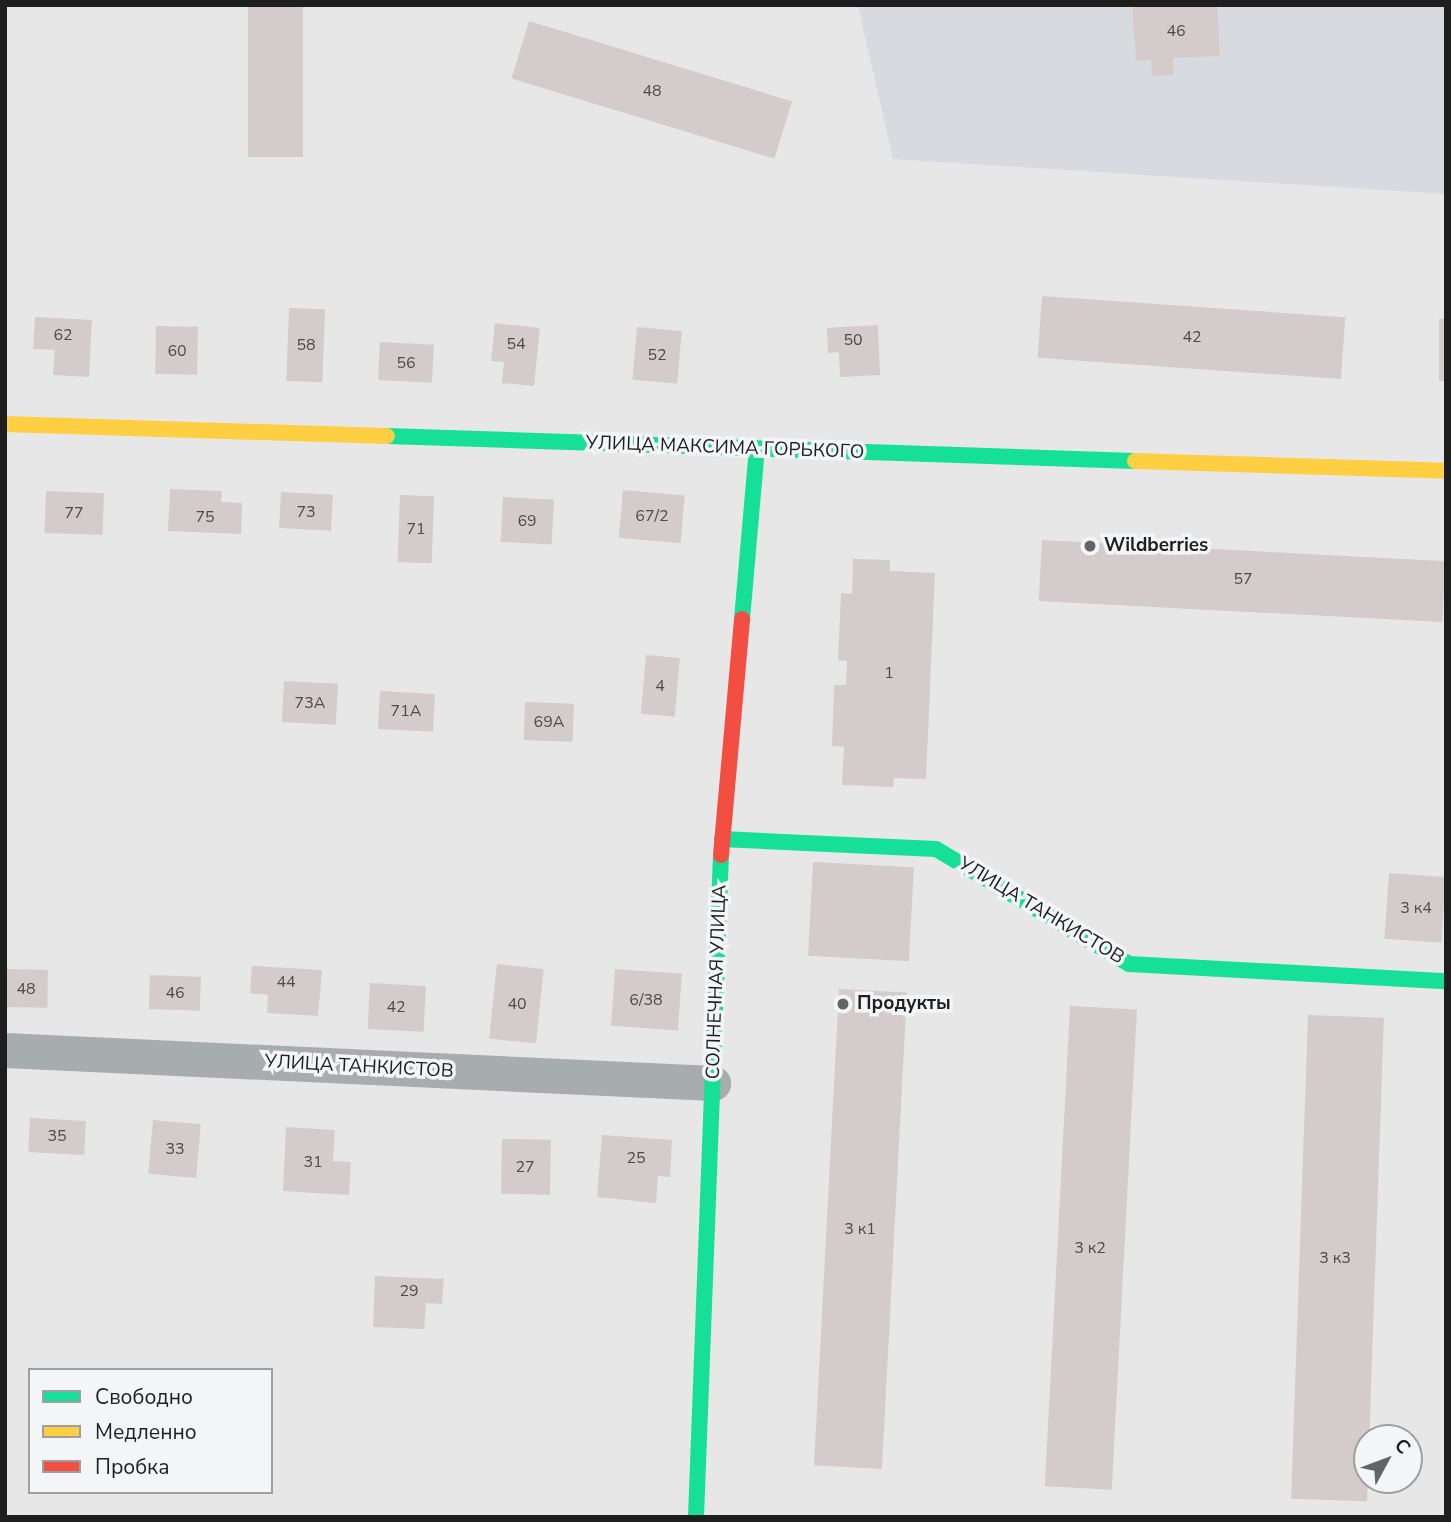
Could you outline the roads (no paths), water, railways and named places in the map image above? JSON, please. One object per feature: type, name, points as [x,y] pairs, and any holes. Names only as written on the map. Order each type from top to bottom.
[{"type":"street","name":"УЛИЦА МАКСИМА ГОРЬКОГО","points":[[5,424],[1446,471]]},
{"type":"street","name":"СОЛНЕЧНАЯ УЛИЦА","points":[[696,1517],[722,839],[757,449]]},
{"type":"street","name":"УЛИЦА ТАНКИСТОВ","points":[[722,839],[936,849],[1129,964],[1446,981]]},
{"type":"street","name":"УЛИЦА ТАНКИСТОВ","points":[[5,1050],[713,1083]]},
{"type":"place","name":"Wildberries","points":[[1090,546]]},
{"type":"place","name":"Продукты","points":[[843,1004]]}]
